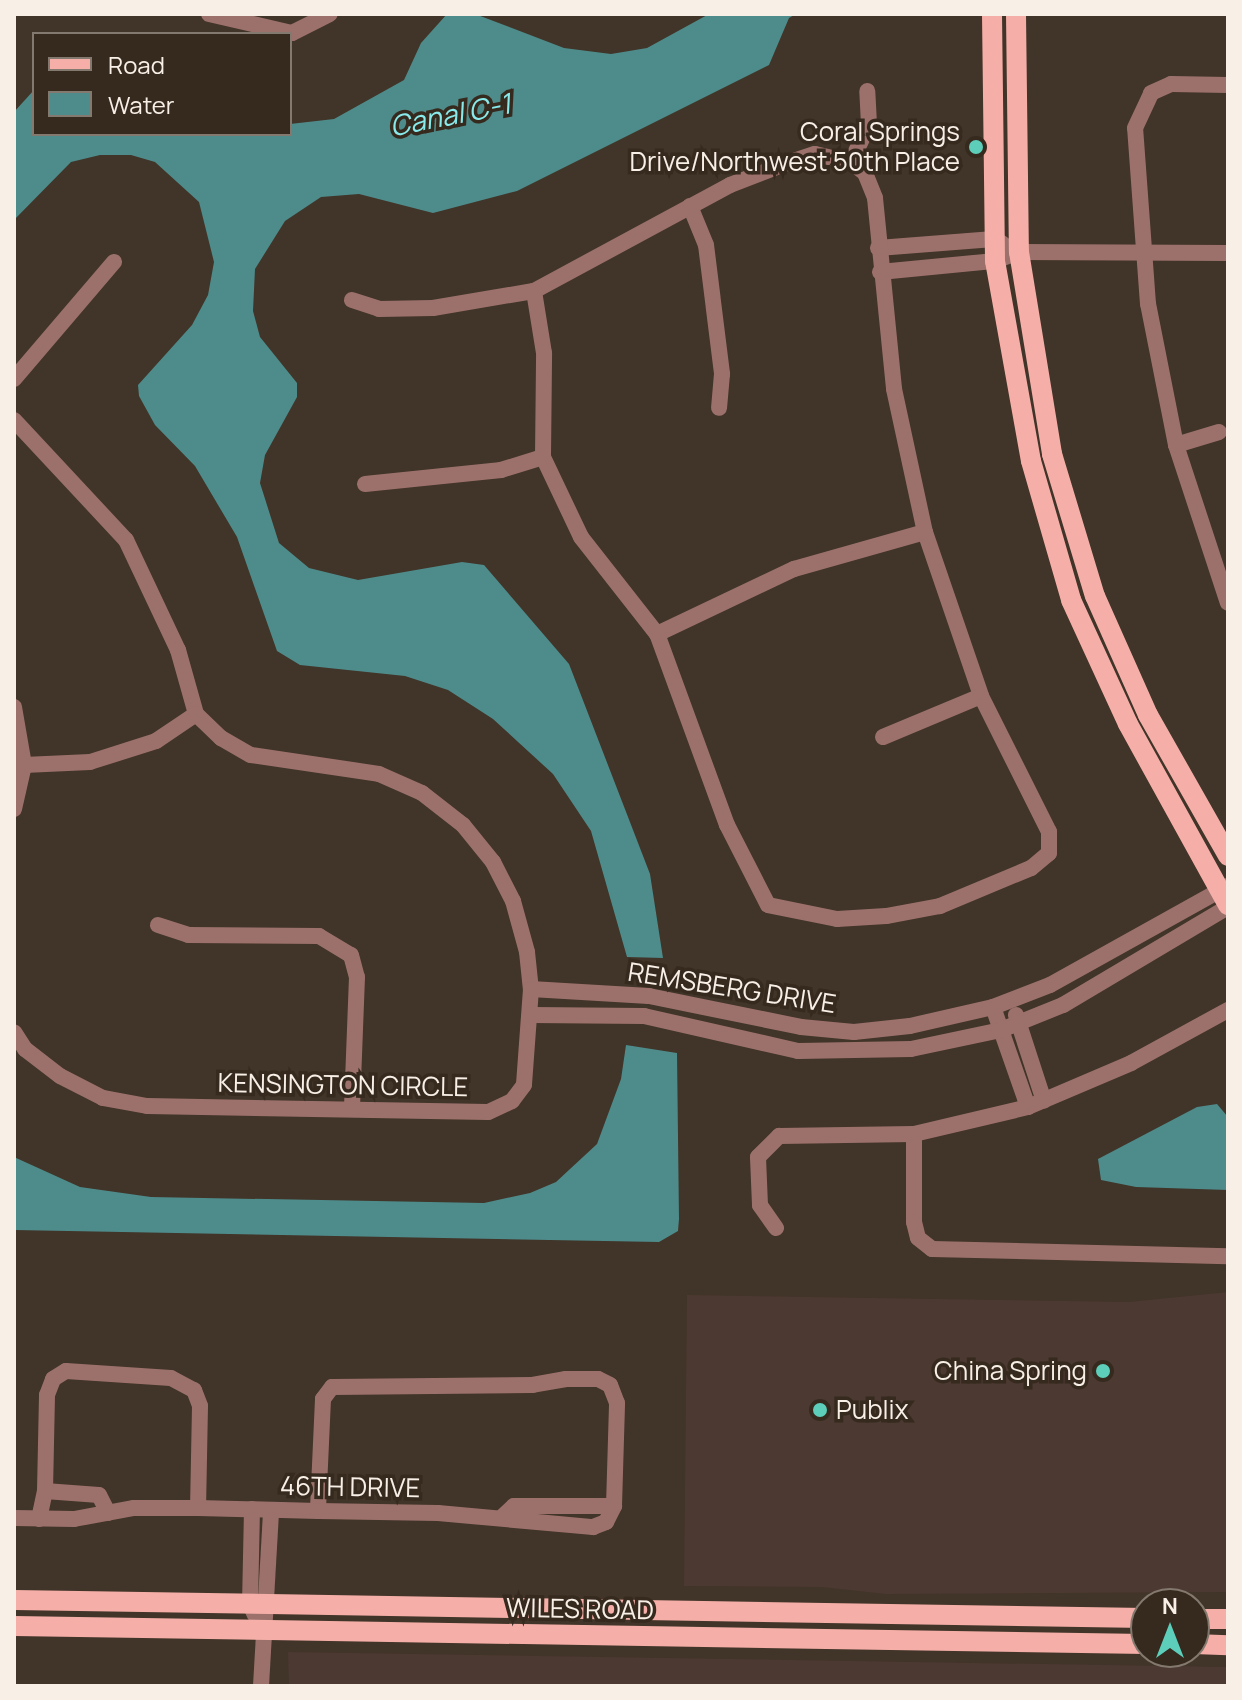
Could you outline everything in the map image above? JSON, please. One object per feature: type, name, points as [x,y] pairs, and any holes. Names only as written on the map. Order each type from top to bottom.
[{"type":"main road","points":[[992,14],[995,261],[1031,461],[1071,600],[1128,724],[1222,887],[1228,906]]},
{"type":"main road","points":[[1016,14],[1019,252],[1052,454],[1095,596],[1148,715],[1228,856]]},
{"type":"main road","name":"WILES ROAD","points":[[14,1600],[1130,1618]]},
{"type":"main road","name":"WILES ROAD","points":[[14,1626],[1130,1644]]},
{"type":"street","points":[[209,14],[288,32]]},
{"type":"street","points":[[292,33],[330,14]]},
{"type":"street","points":[[1228,85],[1171,84],[1151,93],[1135,128],[1141,252],[1162,392],[1176,445],[1228,603]]},
{"type":"street","points":[[851,162],[869,124],[867,91]]},
{"type":"street","points":[[352,300],[379,309],[433,308],[534,291],[690,206],[815,154],[851,162],[865,173],[875,198],[894,389],[925,532],[981,696],[1049,832],[1049,853],[1031,868],[990,889],[940,906],[837,919],[768,905],[727,825],[657,634],[581,537],[543,457],[543,332],[534,291]]},
{"type":"street","points":[[690,206],[706,245],[722,374],[719,408]]},
{"type":"street","points":[[878,248],[994,239],[1019,252]]},
{"type":"street","points":[[880,272],[995,261],[1019,252],[1228,253]]},
{"type":"street","points":[[14,379],[114,262]]},
{"type":"street","points":[[14,420],[126,540],[173,636],[196,714],[156,741],[90,762],[24,765]]},
{"type":"street","points":[[1176,445],[1219,432]]},
{"type":"street","points":[[365,484],[501,470],[543,457]]},
{"type":"street","points":[[657,634],[794,569],[925,532]]},
{"type":"street","points":[[883,737],[981,696]]},
{"type":"street","points":[[14,707],[24,765],[14,809]]},
{"type":"street","name":"KENSINGTON CIRCLE","points":[[14,1032],[25,1049],[60,1076],[103,1098],[147,1106],[488,1112],[512,1101],[524,1085],[531,1015],[527,952],[513,901],[493,862],[463,825],[422,793],[379,774],[251,755],[221,738],[196,714]]},
{"type":"street","name":"REMSBERG DRIVE","points":[[531,989],[649,996],[753,1021],[854,1032],[993,1007],[1050,985],[1222,887]]},
{"type":"street","name":"REMSBERG DRIVE","points":[[531,1015],[644,1016],[747,1043],[854,1054],[911,1049],[1001,1030],[1063,1005],[1228,906]]},
{"type":"street","points":[[158,925],[188,935],[319,936],[351,955],[357,977],[352,1109]]},
{"type":"street","points":[[1011,1000],[1036,1104]]},
{"type":"street","points":[[993,1007],[1036,1104]]},
{"type":"street","points":[[776,1228],[760,1205],[758,1157],[779,1136],[914,1134],[1036,1104],[1131,1063],[1228,1010]]},
{"type":"street","points":[[914,1134],[914,1222],[918,1238],[932,1249],[1228,1256]]},
{"type":"street","points":[[39,1519],[45,1491],[47,1395],[53,1379],[66,1371],[171,1378],[194,1390],[200,1406],[198,1508]]},
{"type":"street","name":"46TH DRIVE","points":[[14,1518],[198,1508],[502,1517],[514,1506],[614,1506],[617,1403],[610,1385],[598,1379],[566,1379],[533,1385],[332,1387],[323,1399],[318,1511]]},
{"type":"street","points":[[45,1491],[99,1495],[108,1513]]},
{"type":"street","points":[[252,1509],[262,1630],[261,1686]]},
{"type":"street","points":[[259,1604],[271,1510]]},
{"type":"shaded area","points":[[1228,1292],[1228,1592],[1210,1592],[1210,1588],[1130,1588],[1130,1593],[886,1594],[822,1587],[684,1586],[687,1295],[1129,1302]]},
{"type":"shaded area","points":[[288,1652],[1130,1665],[1130,1668],[1228,1667],[1228,1686],[289,1686]]},
{"type":"water","name":"Canal C-1","points":[[447,14],[475,14],[564,48],[611,54],[647,48],[709,14],[796,14],[789,18],[769,65],[517,191],[433,213],[359,194],[321,197],[285,221],[255,269],[253,311],[260,337],[297,383],[297,397],[265,455],[260,483],[279,543],[309,568],[358,580],[462,562],[484,565],[569,664],[650,874],[663,958],[627,957],[591,831],[553,774],[493,719],[448,690],[405,676],[300,665],[277,651],[237,537],[195,466],[155,425],[139,396],[138,385],[192,325],[208,295],[214,262],[199,202],[155,162],[131,155],[100,155],[71,162],[14,220],[14,112],[32,92],[32,136],[292,136],[292,124],[334,119],[404,80],[421,43]]},
{"type":"water","points":[[626,1045],[677,1053],[678,1231],[659,1242],[14,1230],[14,1157],[80,1187],[151,1197],[484,1203],[530,1193],[556,1182],[597,1144],[621,1079]]},
{"type":"water","points":[[1217,1104],[1228,1117],[1228,1190],[1136,1187],[1101,1180],[1098,1159],[1197,1107]]},
{"type":"place","name":"Coral Springs Drive/Northwest 50th Place","points":[[976,147]]},
{"type":"place","name":"China Spring","points":[[1103,1371]]},
{"type":"place","name":"Publix","points":[[820,1410]]}]
